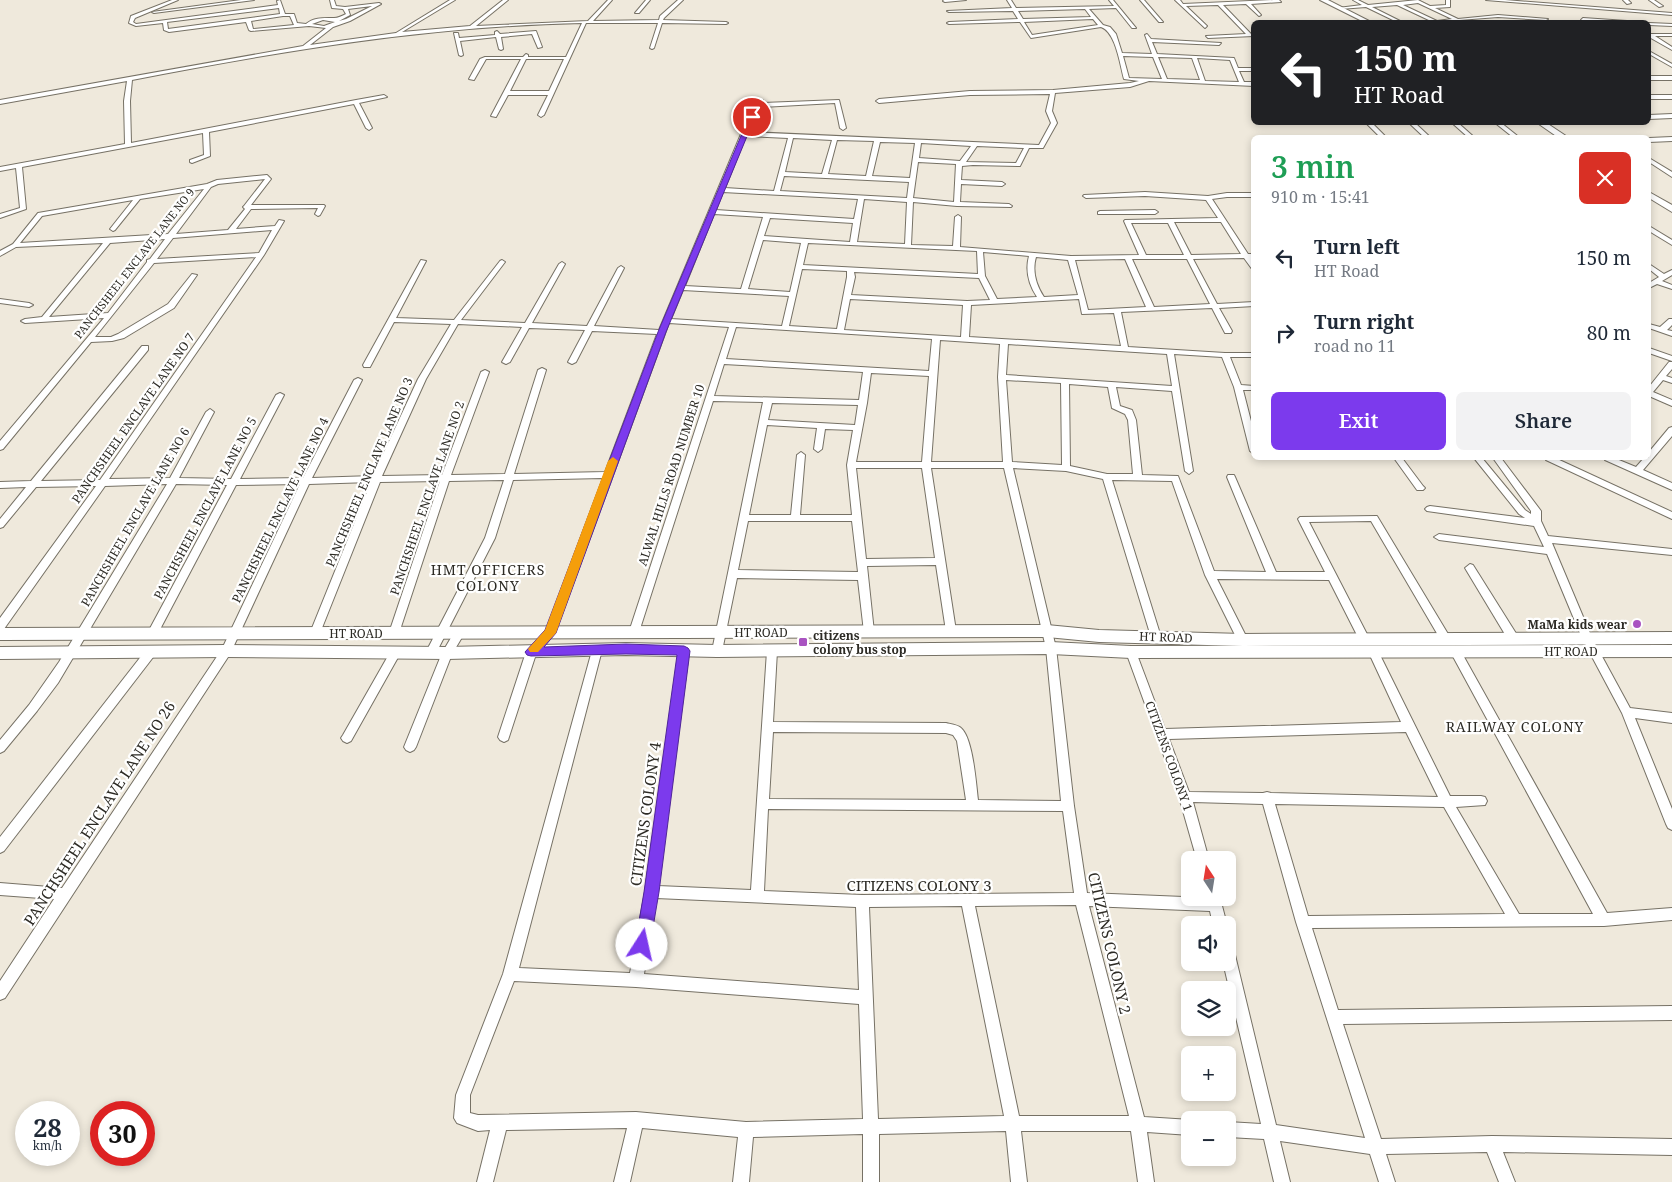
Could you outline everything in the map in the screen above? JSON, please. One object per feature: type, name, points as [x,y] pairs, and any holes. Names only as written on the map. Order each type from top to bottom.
[{"type":"street","points":[[176,0],[133,17],[132,25],[280,6]]},
{"type":"street","points":[[140,14],[252,0]]},
{"type":"street","points":[[279,0],[283,16]]},
{"type":"street","points":[[332,0],[334,7],[345,8],[357,5],[379,4]]},
{"type":"street","points":[[248,20],[251,30],[334,23],[348,20],[386,0]]},
{"type":"street","points":[[398,34],[453,0]]},
{"type":"street","points":[[470,28],[506,0]]},
{"type":"street","points":[[542,115],[586,23],[610,0]]},
{"type":"street","points":[[637,12],[648,0]]},
{"type":"street","points":[[652,48],[662,18],[681,0]]},
{"type":"street","points":[[945,1],[964,0]]},
{"type":"street","points":[[1008,0],[1031,37],[1101,26],[1108,28],[1114,35],[1127,79],[1251,84]]},
{"type":"street","points":[[1111,0],[1134,27]]},
{"type":"street","points":[[1142,0],[1161,21]]},
{"type":"street","points":[[1177,0],[1205,27]]},
{"type":"street","points":[[1182,5],[1279,2],[1276,0]]},
{"type":"street","points":[[1323,0],[1364,20]]},
{"type":"street","points":[[1355,0],[1396,20]]},
{"type":"street","points":[[1390,0],[1432,20]]},
{"type":"street","points":[[1429,7],[1448,6],[1448,0]]},
{"type":"street","points":[[1482,0],[1488,3],[1512,2],[1672,14]]},
{"type":"street","points":[[1530,0],[1536,4],[1547,20]]},
{"type":"street","points":[[1568,0],[1584,20]]},
{"type":"street","points":[[1603,0],[1612,11]]},
{"type":"street","points":[[1651,0],[1661,6]]},
{"type":"street","points":[[1340,8],[1417,1],[1457,20],[1498,16],[1542,20]]},
{"type":"street","points":[[1512,2],[1523,17]]},
{"type":"street","points":[[1247,3],[1259,15]]},
{"type":"street","points":[[1219,4],[1251,34]]},
{"type":"street","points":[[948,11],[973,8],[1015,10],[1116,7]]},
{"type":"street","points":[[190,8],[192,18]]},
{"type":"street","points":[[304,47],[348,14],[345,8]]},
{"type":"street","points":[[1086,8],[1101,26]]},
{"type":"street","points":[[1493,10],[1498,16]]},
{"type":"street","points":[[1664,14],[1672,24]]},
{"type":"street","points":[[165,21],[166,30],[169,31],[283,16],[294,16],[295,24],[310,25],[323,19],[334,23]]},
{"type":"street","points":[[950,23],[1095,18]]},
{"type":"street","points":[[0,102],[304,47],[398,34],[503,26],[586,23],[671,21],[726,23]]},
{"type":"street","points":[[1651,24],[1672,24]]},
{"type":"street","points":[[310,25],[316,37]]},
{"type":"street","points":[[498,34],[503,26]]},
{"type":"street","points":[[493,27],[494,32],[498,34],[501,49]]},
{"type":"street","points":[[457,40],[498,34],[534,32],[540,47]]},
{"type":"street","points":[[456,33],[461,54]]},
{"type":"street","points":[[1146,34],[1165,80]]},
{"type":"street","points":[[1208,36],[1251,35]]},
{"type":"street","points":[[1651,35],[1672,35]]},
{"type":"street","points":[[1651,36],[1670,48]]},
{"type":"street","points":[[1149,40],[1219,44]]},
{"type":"street","points":[[1660,48],[1670,48]]},
{"type":"street","points":[[1651,50],[1672,66]]},
{"type":"street","points":[[494,116],[525,58],[526,51]]},
{"type":"street","points":[[1121,54],[1229,58],[1232,59],[1242,83]]},
{"type":"street","points":[[1194,56],[1203,82]]},
{"type":"street","points":[[472,79],[483,59],[568,58]]},
{"type":"street","points":[[1236,69],[1251,70]]},
{"type":"street","points":[[1651,78],[1672,78]]},
{"type":"street","points":[[128,144],[127,101],[130,79]]},
{"type":"street","points":[[879,101],[970,93],[1053,92],[1130,85],[1148,80]]},
{"type":"street","points":[[744,134],[1041,147],[1054,123],[1048,111],[1053,92]]},
{"type":"street","points":[[507,93],[552,93]]},
{"type":"street","points":[[0,171],[128,144],[384,96]]},
{"type":"street","points":[[1651,97],[1669,97],[1672,105]]},
{"type":"street","points":[[504,737],[531,652],[550,633],[662,332],[682,288],[744,134],[760,103],[837,101],[843,128]]},
{"type":"street","points":[[356,102],[369,128]]},
{"type":"street","points":[[1651,117],[1672,116]]},
{"type":"street","points":[[1370,125],[1382,135]]},
{"type":"street","points":[[1414,125],[1425,135]]},
{"type":"street","points":[[1456,125],[1469,135]]},
{"type":"street","points":[[1500,125],[1514,135]]},
{"type":"street","points":[[1544,125],[1560,135]]},
{"type":"street","points":[[206,130],[206,158]]},
{"type":"street","points":[[776,194],[791,136]]},
{"type":"street","points":[[825,176],[835,138]]},
{"type":"street","points":[[1651,140],[1672,139]]},
{"type":"street","points":[[869,178],[877,140]]},
{"type":"street","points":[[908,247],[911,180],[918,142]]},
{"type":"street","points":[[957,204],[959,165],[975,148],[976,144]]},
{"type":"street","points":[[915,160],[1018,165],[1027,147]]},
{"type":"street","points":[[192,160],[213,159]]},
{"type":"street","points":[[1651,161],[1672,175]]},
{"type":"street","points":[[1651,168],[1672,166]]},
{"type":"street","points":[[0,216],[23,210],[19,167]]},
{"type":"street","points":[[781,174],[911,180]]},
{"type":"street","name":"PANCHSHEEL ENCLAVE LANE NO 9","points":[[0,447],[110,315],[209,186],[217,182],[267,177],[268,179],[246,207],[248,208]]},
{"type":"street","points":[[958,182],[1002,184]]},
{"type":"street","points":[[0,254],[15,245],[40,214],[209,186]]},
{"type":"street","points":[[721,190],[1009,206]]},
{"type":"street","points":[[1086,196],[1145,194],[1208,198],[1228,195],[1251,195]]},
{"type":"street","points":[[1651,195],[1672,209]]},
{"type":"street","points":[[113,229],[138,197]]},
{"type":"street","points":[[853,244],[861,198]]},
{"type":"street","points":[[1208,198],[1251,264]]},
{"type":"street","points":[[15,245],[108,241],[230,232],[248,208],[322,206],[318,214]]},
{"type":"street","points":[[712,212],[857,221]]},
{"type":"street","points":[[1100,213],[1155,212]]},
{"type":"street","points":[[1123,213],[1144,258]]},
{"type":"street","points":[[744,292],[767,216]]},
{"type":"street","points":[[956,249],[958,217]]},
{"type":"street","points":[[1127,220],[1222,220]]},
{"type":"street","points":[[1170,221],[1228,331]]},
{"type":"street","name":"PANCHSHEEL ENCLAVE LANE NO 7","points":[[0,626],[261,255],[279,224],[230,232]]},
{"type":"street","points":[[1651,229],[1672,243]]},
{"type":"street","points":[[1651,239],[1672,237]]},
{"type":"street","points":[[760,238],[956,249],[1071,258],[1251,256]]},
{"type":"street","points":[[44,319],[108,241]]},
{"type":"street","points":[[785,328],[805,241]]},
{"type":"street","points":[[980,251],[982,276],[994,301]]},
{"type":"street","points":[[1033,254],[1031,276],[1042,299]]},
{"type":"street","points":[[150,261],[261,255]]},
{"type":"street","points":[[1071,258],[1085,312],[1251,304]]},
{"type":"street","points":[[1128,258],[1151,309]]},
{"type":"street","points":[[367,365],[423,261]]},
{"type":"street","name":"PANCHSHEEL ENCLAVE LANE NO 3","points":[[315,633],[377,478],[422,379],[456,322],[502,262]]},
{"type":"street","points":[[506,362],[562,264]]},
{"type":"street","points":[[572,362],[621,268]]},
{"type":"street","points":[[799,268],[982,276]]},
{"type":"street","points":[[1651,268],[1663,277]]},
{"type":"street","points":[[840,332],[851,277],[850,270]]},
{"type":"street","points":[[1651,284],[1672,272]]},
{"type":"street","points":[[88,340],[121,336],[172,306],[194,275]]},
{"type":"street","points":[[1655,281],[1672,287]]},
{"type":"street","points":[[682,288],[793,294]]},
{"type":"street","points":[[847,297],[967,303],[1082,297]]},
{"type":"street","points":[[0,301],[29,305]]},
{"type":"street","points":[[965,339],[967,303]]},
{"type":"street","points":[[1117,310],[1125,349]]},
{"type":"street","points":[[25,320],[110,315]]},
{"type":"street","points":[[392,320],[662,332]]},
{"type":"street","points":[[667,322],[1225,355],[1251,354]]},
{"type":"street","points":[[1662,330],[1672,322]]},
{"type":"street","name":"ALWAL HILLS ROAD NUMBER 10","points":[[634,632],[733,325]]},
{"type":"street","points":[[1651,327],[1672,334]]},
{"type":"street","points":[[936,338],[926,466],[951,631]]},
{"type":"street","name":"CITIZENS COLONY 2","points":[[1004,342],[1002,377],[1008,465],[1051,648],[1068,806],[1081,899],[1138,1124],[1146,1182]]},
{"type":"street","points":[[0,525],[145,348]]},
{"type":"street","points":[[1170,351],[1188,471]]},
{"type":"street","points":[[1651,351],[1672,359]]},
{"type":"street","points":[[1225,355],[1251,425]]},
{"type":"street","points":[[721,361],[933,374]]},
{"type":"street","points":[[1651,391],[1672,364]]},
{"type":"street","points":[[867,369],[863,404],[851,465],[869,632]]},
{"type":"street","points":[[430,652],[490,538],[542,370]]},
{"type":"street","name":"PANCHSHEEL ENCLAVE LANE NO 2","points":[[394,633],[446,477],[485,372]]},
{"type":"street","points":[[1002,377],[1176,389]]},
{"type":"street","points":[[1662,377],[1672,381]]},
{"type":"street","name":"PANCHSHEEL ENCLAVE LANE NO 4","points":[[226,651],[306,480],[358,380]]},
{"type":"street","points":[[1065,381],[1066,468]]},
{"type":"street","points":[[1111,384],[1116,408],[1129,412],[1132,420],[1138,476]]},
{"type":"street","points":[[1238,387],[1251,388]]},
{"type":"street","points":[[1651,394],[1672,403]]},
{"type":"street","name":"PANCHSHEEL ENCLAVE LANE NO 5","points":[[152,634],[280,395]]},
{"type":"street","points":[[709,398],[863,404]]},
{"type":"street","points":[[717,651],[768,400]]},
{"type":"street","name":"PANCHSHEEL ENCLAVE LANE NO 6","points":[[0,748],[31,713],[72,652],[80,635],[172,481],[210,412]]},
{"type":"street","points":[[763,422],[858,428]]},
{"type":"street","points":[[818,450],[821,426]]},
{"type":"street","points":[[1652,451],[1670,436]]},
{"type":"street","points":[[796,518],[801,455]]},
{"type":"street","points":[[1399,460],[1420,488]]},
{"type":"street","points":[[1480,460],[1522,512],[1536,522],[1545,539],[1591,645],[1627,712],[1672,824]]},
{"type":"street","points":[[1498,460],[1536,511],[1536,522]]},
{"type":"street","points":[[1553,460],[1672,516]]},
{"type":"street","points":[[1612,460],[1672,487]]},
{"type":"street","points":[[1638,472],[1646,460]]},
{"type":"street","points":[[851,465],[1008,465],[1066,468],[1107,477],[1175,478],[1210,575],[1243,640]]},
{"type":"street","points":[[0,485],[608,475]]},
{"type":"street","points":[[1107,477],[1156,637]]},
{"type":"street","points":[[1230,477],[1273,576]]},
{"type":"street","points":[[1430,509],[1536,522]]},
{"type":"street","points":[[744,518],[857,518]]},
{"type":"street","points":[[1516,921],[1447,802],[1303,519],[1374,518],[1451,645],[1604,920]]},
{"type":"street","points":[[1439,537],[1550,551]]},
{"type":"street","points":[[1545,539],[1672,552]]},
{"type":"street","points":[[862,563],[941,561]]},
{"type":"street","points":[[1470,568],[1513,638]]},
{"type":"street","points":[[732,574],[863,576]]},
{"type":"street","points":[[1210,575],[1331,576]]},
{"type":"street","name":"HT ROAD","points":[[0,634],[951,631],[1047,632],[1099,636],[1369,646]]},
{"type":"street","points":[[410,747],[447,653],[459,634]]},
{"type":"street","name":"HT ROAD","points":[[1451,645],[1513,638],[1672,651]]},
{"type":"street","name":"HT ROAD","points":[[0,653],[226,651],[447,653],[597,650],[772,651],[1051,648],[1131,652],[1369,646],[1591,645],[1672,638]]},
{"type":"street","points":[[597,650],[510,974],[463,1095],[462,1118],[478,1123],[636,1120],[746,1130],[1013,1123],[1138,1124],[1181,1126]]},
{"type":"street","name":"PANCHSHEEL ENCLAVE LANE NO 26","points":[[0,993],[226,651]]},
{"type":"street","name":"CITIZENS COLONY 4","points":[[636,980],[651,892],[684,651]]},
{"type":"street","points":[[758,897],[764,804],[766,727],[772,651]]},
{"type":"street","points":[[347,738],[396,652]]},
{"type":"street","name":"CITIZENS COLONY 1","points":[[1131,652],[1185,797],[1200,851]]},
{"type":"street","points":[[0,847],[150,653]]},
{"type":"street","points":[[1627,712],[1672,718]]},
{"type":"street","points":[[766,727],[946,728],[957,731],[963,740],[972,805]]},
{"type":"street","points":[[1162,734],[1408,727]]},
{"type":"street","points":[[1185,797],[1481,801]]},
{"type":"street","points":[[1266,797],[1303,922],[1387,1182]]},
{"type":"street","points":[[764,804],[1068,806]]},
{"type":"street","points":[[0,889],[65,894]]},
{"type":"street","name":"CITIZENS COLONY 3","points":[[651,892],[862,902],[1081,899],[1181,901]]},
{"type":"street","points":[[862,902],[864,997],[871,1127],[871,1182]]},
{"type":"street","points":[[968,902],[1013,1123],[1019,1182]]},
{"type":"street","points":[[1303,922],[1604,920],[1672,914]]},
{"type":"street","points":[[1232,971],[1282,1182]]},
{"type":"street","points":[[510,974],[636,980],[864,997]]},
{"type":"street","points":[[1335,1017],[1672,1013]]},
{"type":"street","points":[[622,1182],[636,1120]]},
{"type":"street","points":[[485,1182],[500,1122]]},
{"type":"street","points":[[740,1182],[746,1130]]},
{"type":"street","points":[[1236,1130],[1270,1132],[1377,1147],[1492,1144],[1672,1147]]},
{"type":"street","points":[[1492,1144],[1507,1182]]},
{"type":"slow traffic","points":[[534,649],[550,633],[613,461]]},
{"type":"place","name":"MaMa kids wear","points":[[1637,624]]},
{"type":"place","name":"citizens colony bus stop","points":[[803,642]]},
{"type":"district","name":"HMT OFFICERS COLONY","points":[[488,578]]},
{"type":"district","name":"RAILWAY COLONY","points":[[1515,726]]},
{"type":"route","points":[[642,945],[684,651],[626,649],[531,652],[550,633],[662,332],[752,117]]}]
